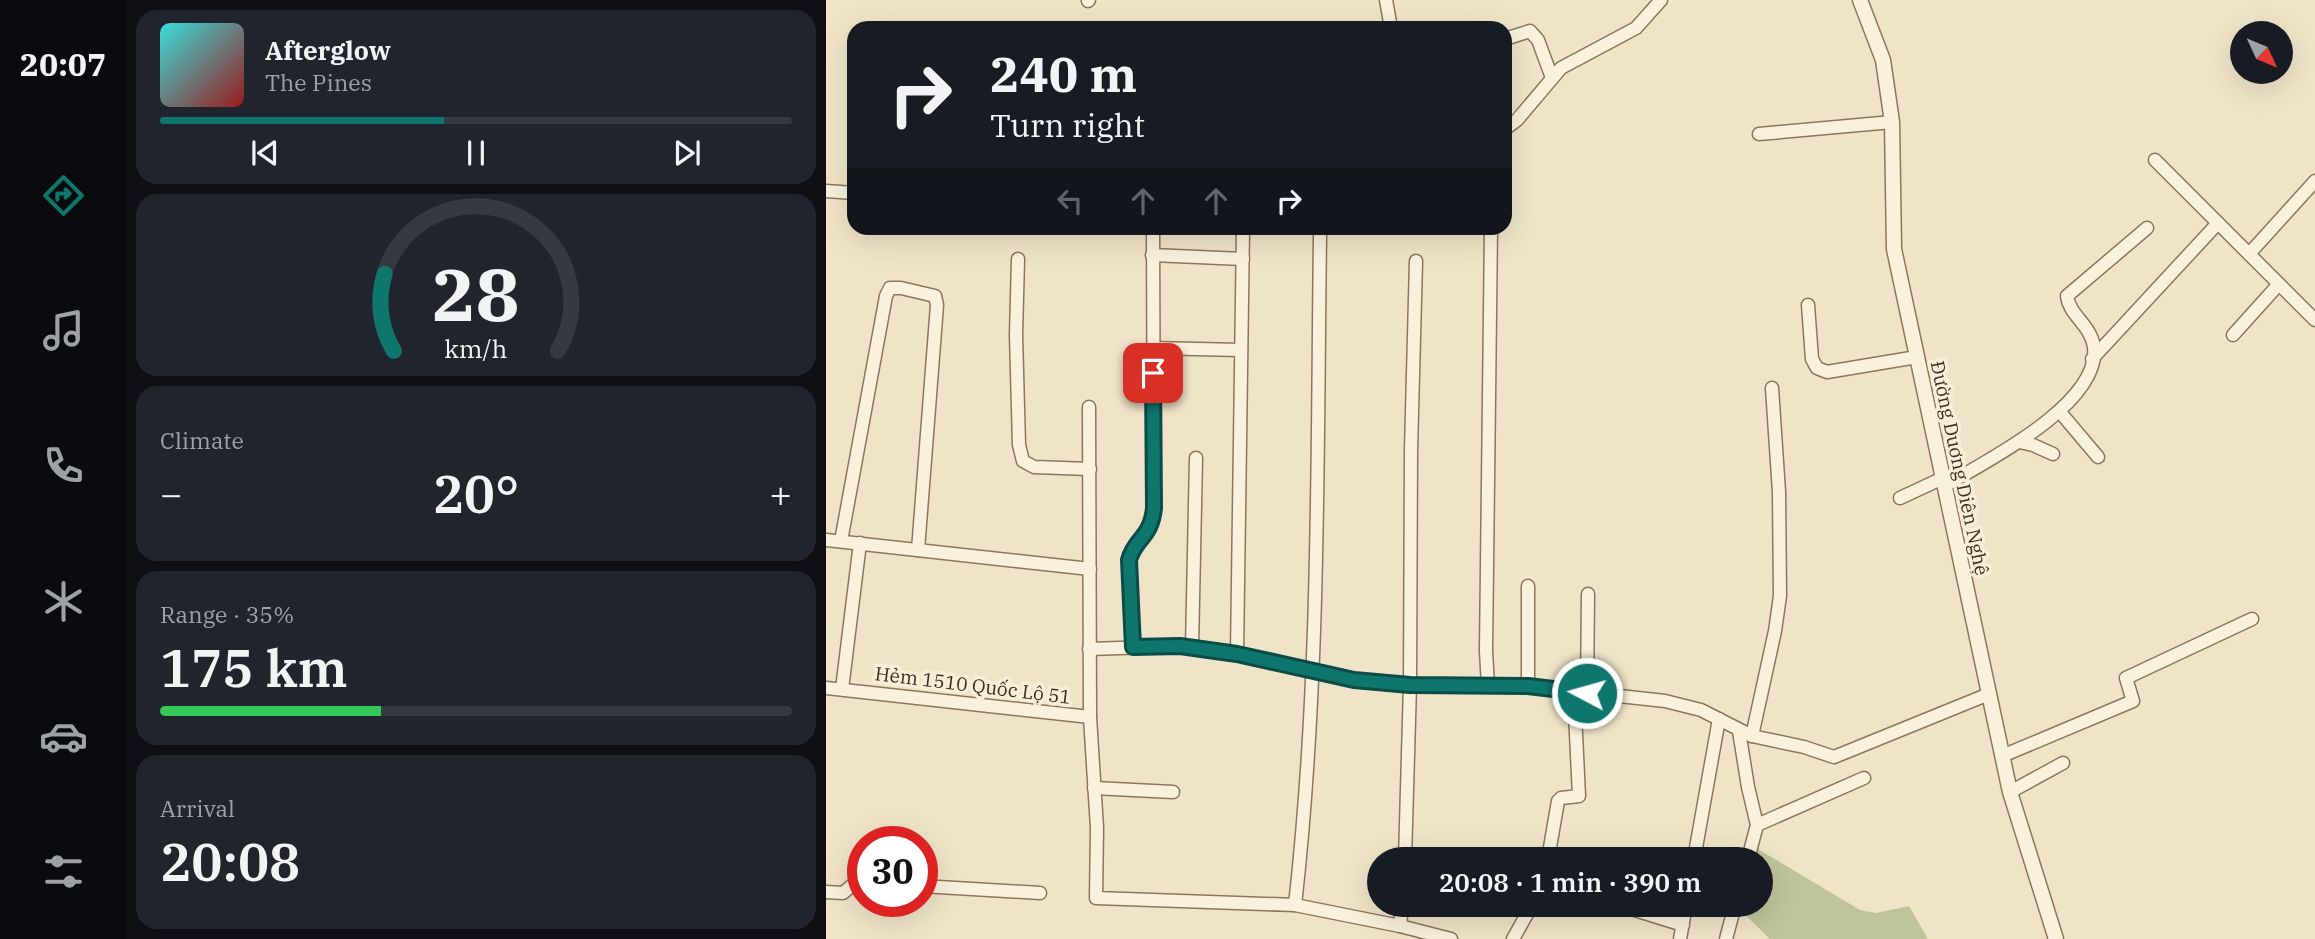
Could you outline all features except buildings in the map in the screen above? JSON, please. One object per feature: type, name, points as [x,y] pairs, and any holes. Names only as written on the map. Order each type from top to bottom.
[{"type":"street","points":[[1387,0],[1390,21]]},
{"type":"street","points":[[1512,124],[1561,68],[1636,28],[1661,0]]},
{"type":"street","name":"Đường Duơng Diên Nghệ","points":[[1860,0],[1882,60],[1892,122],[1894,248],[2010,792],[2056,939]]},
{"type":"street","points":[[1512,37],[1530,31],[1538,40],[1552,78]]},
{"type":"street","points":[[1759,134],[1892,122]]},
{"type":"street","points":[[2155,160],[2315,320]]},
{"type":"street","points":[[2249,254],[2312,190]]},
{"type":"street","points":[[826,191],[847,192]]},
{"type":"street","points":[[2092,359],[2218,223]]},
{"type":"street","points":[[1900,498],[1943,482],[2019,442],[2060,412],[2077,393],[2089,372],[2095,349],[2089,329],[2068,302],[2067,296],[2147,228]]},
{"type":"street","points":[[1133,647],[1129,560],[1150,530],[1154,508],[1153,235]]},
{"type":"street","points":[[1237,654],[1243,235]]},
{"type":"street","points":[[1488,686],[1486,651],[1491,235]]},
{"type":"street","points":[[1295,905],[1305,814],[1313,672],[1320,236]]},
{"type":"street","points":[[1152,255],[1243,259]]},
{"type":"street","points":[[1018,259],[1016,335],[1019,445],[1023,461],[1034,467],[1090,469]]},
{"type":"street","points":[[1405,847],[1416,261]]},
{"type":"street","points":[[2233,335],[2279,284]]},
{"type":"street","points":[[841,541],[886,296],[890,288],[901,288],[935,296],[937,305],[918,550]]},
{"type":"street","points":[[1808,305],[1812,359],[1817,368],[1827,372],[1917,357]]},
{"type":"street","points":[[1152,348],[1241,351]]},
{"type":"street","points":[[1752,736],[1780,596],[1779,492],[1772,388]]},
{"type":"street","name":"Hẻm 1510 Quốc Lộ 51","points":[[826,688],[1090,717],[1089,407]]},
{"type":"street","points":[[2060,412],[2098,457]]},
{"type":"street","points":[[2019,442],[2053,454]]},
{"type":"street","points":[[1192,648],[1196,458]]},
{"type":"street","points":[[826,540],[1090,569]]},
{"type":"street","points":[[842,689],[860,543]]},
{"type":"street","points":[[1528,586],[1528,686]]},
{"type":"street","points":[[1550,847],[1558,801],[1561,798],[1579,796],[1581,692],[1588,594]]},
{"type":"street","points":[[2002,756],[2133,701],[2126,678],[2252,619]]},
{"type":"street","points":[[1089,649],[1192,648],[1237,654],[1354,680],[1410,685],[1528,686],[1680,704],[1701,710],[1752,736],[1804,747],[1834,757],[1989,694]]},
{"type":"street","points":[[1090,717],[1097,828],[1096,898],[1295,905],[1400,926],[1417,935],[1451,939]]},
{"type":"street","points":[[1696,847],[1718,719]]},
{"type":"street","points":[[1740,731],[1757,825],[1751,847]]},
{"type":"street","points":[[2010,792],[2063,763]]},
{"type":"street","points":[[1757,825],[1864,778]]},
{"type":"street","points":[[1094,788],[1173,792]]},
{"type":"street","points":[[938,887],[1040,893]]},
{"type":"street","points":[[826,892],[843,893],[847,890]]},
{"type":"street","points":[[1400,926],[1401,917]]},
{"type":"street","points":[[1513,939],[1525,917]]},
{"type":"street","points":[[1657,917],[1683,925]]},
{"type":"street","points":[[1680,939],[1684,917]]},
{"type":"street","points":[[1726,939],[1732,917]]},
{"type":"green space","points":[[1773,858],[1860,910],[1876,913],[1909,906],[1928,939],[1770,939],[1747,917],[1773,917]]},
{"type":"route","points":[[1153,373],[1153,522],[1129,560],[1133,647],[1180,646],[1237,654],[1354,680],[1410,685],[1528,686],[1587,693]]}]
